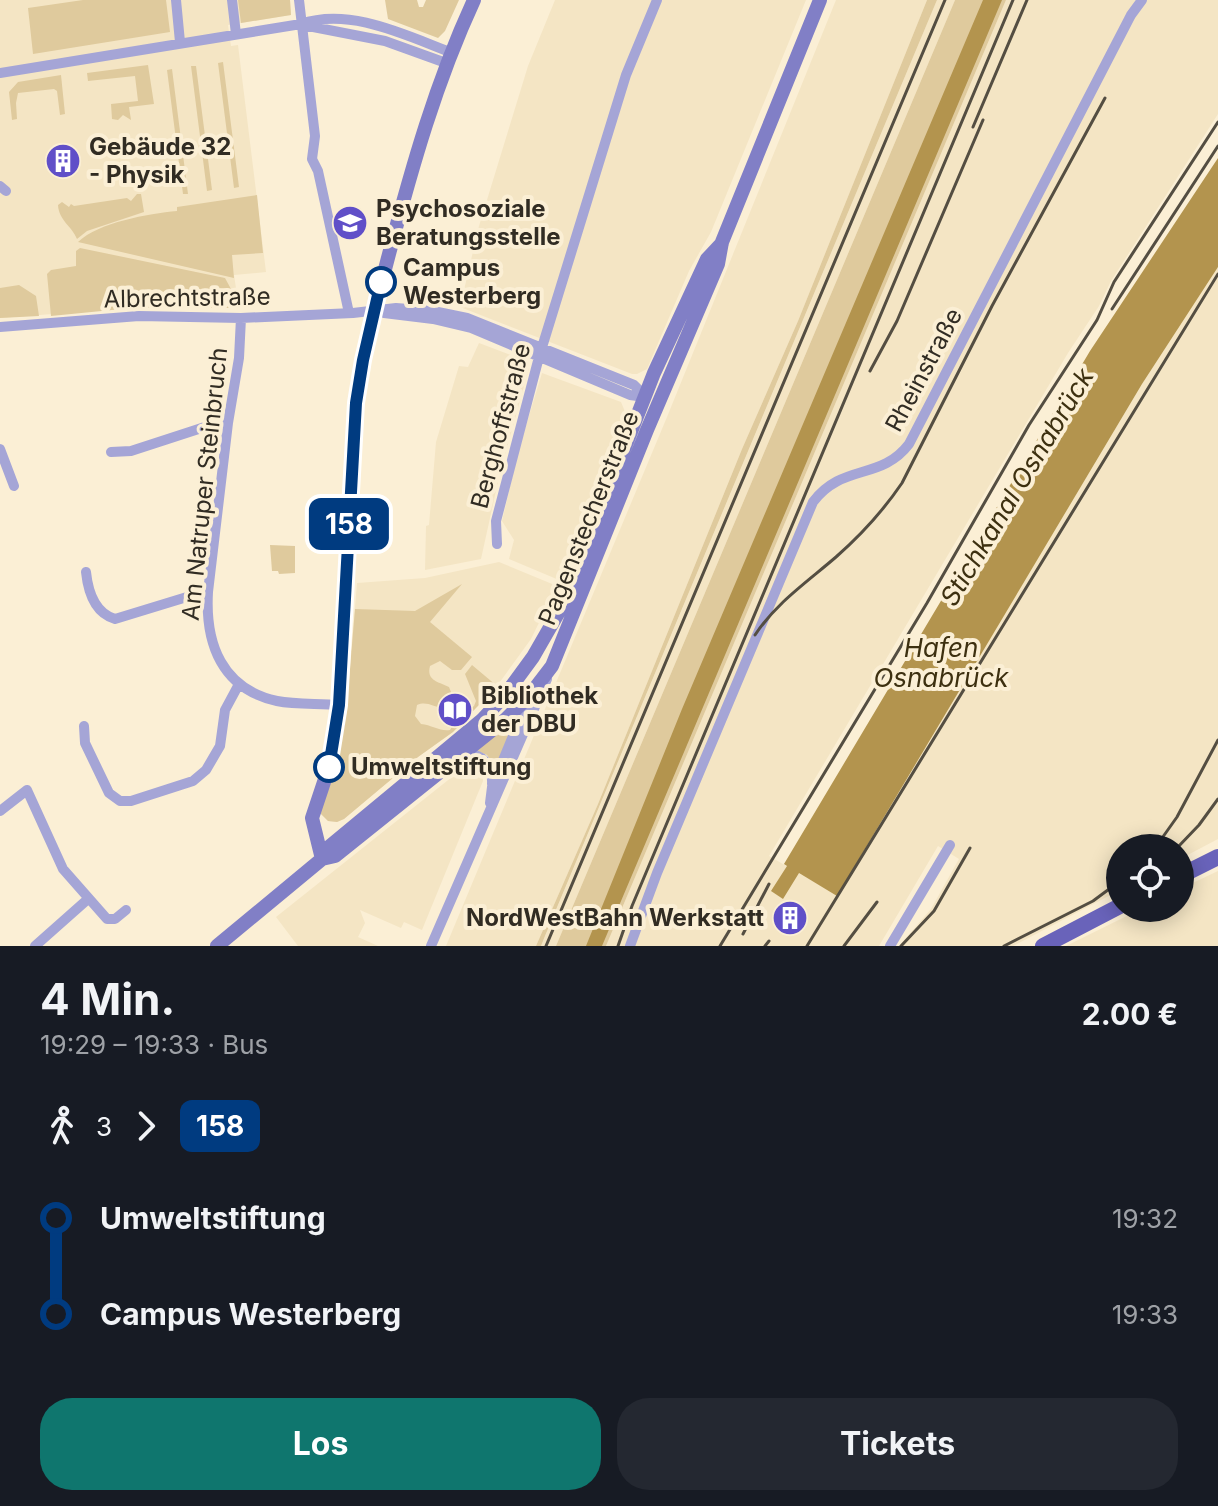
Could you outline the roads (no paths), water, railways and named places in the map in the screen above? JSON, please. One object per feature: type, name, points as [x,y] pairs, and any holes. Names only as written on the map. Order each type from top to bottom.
[{"type":"main road","points":[[322,859],[312,818],[331,758],[339,705],[356,403],[374,311],[428,115],[448,58],[474,0]]},
{"type":"main road","name":"Pagenstecherstraße","points":[[564,603],[653,400],[718,264],[722,242],[820,0]]},
{"type":"main road","name":"Pagenstecherstraße","points":[[552,666],[653,400]]},
{"type":"main road","points":[[529,696],[561,622],[564,603]]},
{"type":"main road","points":[[217,946],[322,859],[329,847],[488,713],[533,657],[564,603]]},
{"type":"main road","points":[[322,859],[335,856],[459,757],[529,696],[552,666]]},
{"type":"main road","points":[[1194,869],[1218,857]]},
{"type":"main road","points":[[1043,946],[1106,913]]},
{"type":"street","points":[[176,0],[180,42]]},
{"type":"street","points":[[232,0],[236,34]]},
{"type":"street","points":[[299,0],[315,136],[312,159],[318,171],[349,313]]},
{"type":"street","name":"Berghoffstraße","points":[[497,544],[496,521],[541,353],[626,75],[657,0]]},
{"type":"street","name":"Rheinstraße","points":[[630,946],[657,873],[813,502],[837,480],[889,464],[909,444],[1131,15],[1142,0]]},
{"type":"street","points":[[0,73],[301,24],[375,38],[448,58]]},
{"type":"street","name":"Albrechtstraße","points":[[0,327],[139,316],[241,318],[374,311],[454,322],[634,385],[653,400]]},
{"type":"street","name":"Am Natruper Steinbruch","points":[[239,684],[225,669],[209,635],[207,617],[228,423],[239,358],[241,318]]},
{"type":"street","points":[[111,452],[131,451],[217,423],[228,423]]},
{"type":"street","points":[[0,449],[14,486]]},
{"type":"street","points":[[86,572],[88,589],[99,610],[115,619],[208,592]]},
{"type":"street","name":"Pagenstecherstraße","points":[[431,946],[552,666]]},
{"type":"street","points":[[84,726],[85,743],[109,793],[120,801],[131,801],[193,781],[206,770],[220,746],[225,710],[239,684],[279,701],[339,705]]},
{"type":"street","name":"Pagenstecherstraße","points":[[490,807],[492,787],[529,696]]},
{"type":"street","points":[[459,757],[476,755],[486,761],[492,774],[492,787]]},
{"type":"street","points":[[0,811],[27,790],[63,869],[107,919],[115,919],[126,910]]},
{"type":"street","points":[[890,946],[950,845]]},
{"type":"street","points":[[35,946],[88,899]]},
{"type":"water","points":[[983,0],[1002,0],[602,946],[586,946],[682,709]]},
{"type":"water","name":"Hafen Osnabrück","points":[[1218,158],[1218,267],[1142,384],[837,896],[799,873],[783,899],[771,891],[787,866],[784,864],[1090,351]]},
{"type":"railway","points":[[546,946],[945,0]]},
{"type":"railway","points":[[618,946],[632,906],[1013,0]]},
{"type":"railway","points":[[973,127],[1027,0]]},
{"type":"railway","points":[[755,635],[782,603],[863,531],[902,483],[992,306],[1105,98]]},
{"type":"railway","points":[[870,371],[897,321],[983,120]]},
{"type":"railway","points":[[720,946],[927,603],[1029,425],[1097,320],[1114,282],[1218,122]]},
{"type":"railway","points":[[1112,309],[1218,146]]},
{"type":"railway","points":[[807,946],[1218,274]]},
{"type":"railway","points":[[1165,834],[1218,740]]},
{"type":"railway","points":[[1190,834],[1218,799]]},
{"type":"railway","points":[[901,946],[934,911],[970,848]]},
{"type":"railway","points":[[743,934],[769,884]]},
{"type":"railway","points":[[1004,946],[1106,891]]},
{"type":"railway","points":[[844,946],[877,902]]},
{"type":"railway","points":[[765,946],[769,941]]},
{"type":"place","name":"Gebäude 32 - Physik","points":[[63,161]]},
{"type":"place","name":"Psychosoziale Beratungsstelle","points":[[350,223]]},
{"type":"place","name":"Campus Westerberg","points":[[381,282]]},
{"type":"place","name":"Bibliothek der DBU","points":[[455,710]]},
{"type":"place","name":"Umweltstiftung","points":[[329,767]]},
{"type":"place","name":"NordWestBahn Werkstatt","points":[[790,918]]},
{"type":"water label","name":"Stichkanal Osnabrück","points":[[1017,487]]}]
